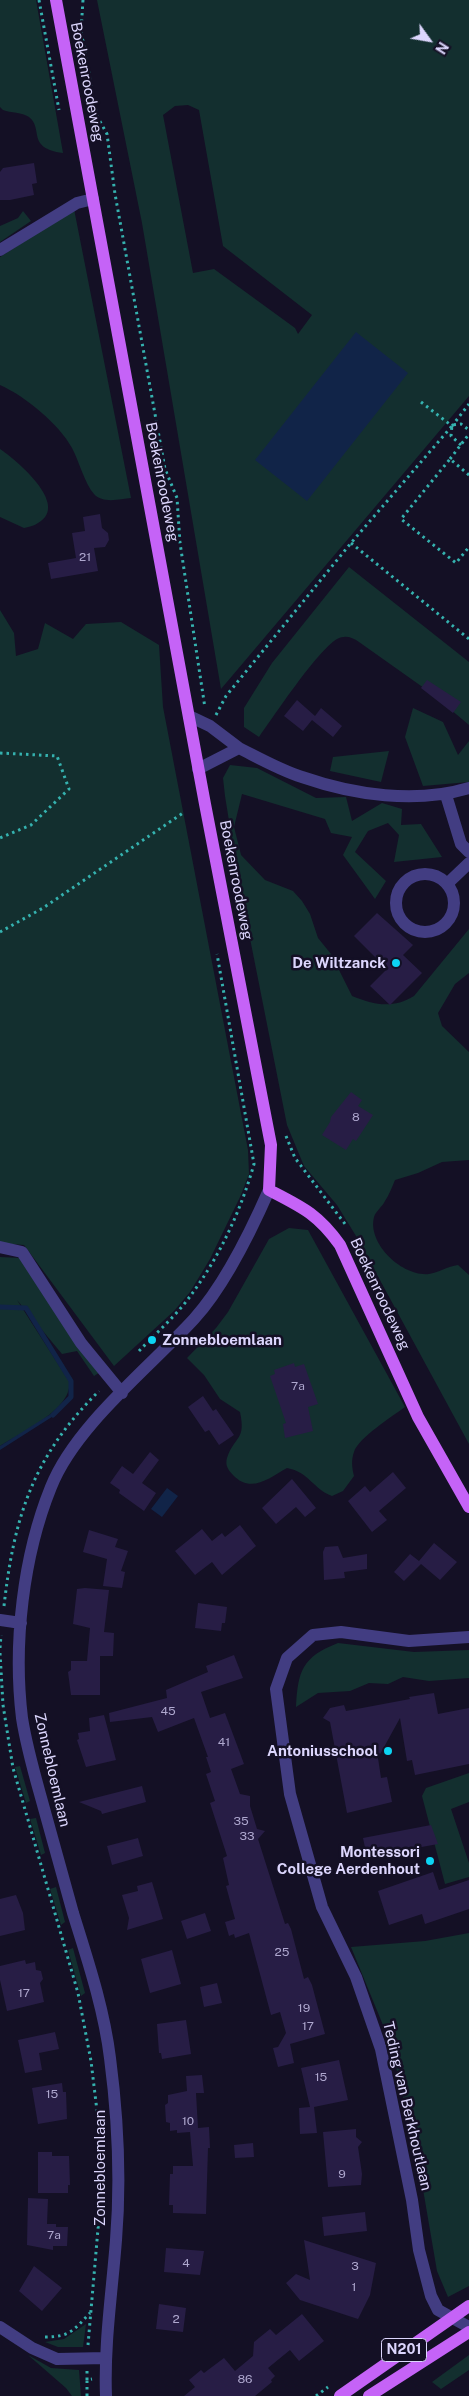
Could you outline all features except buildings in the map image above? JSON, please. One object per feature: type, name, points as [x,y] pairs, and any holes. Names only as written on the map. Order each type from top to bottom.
[{"type":"main road","name":"Boekenroodeweg","points":[[56,0],[198,768],[271,1145],[269,1190],[314,1213],[327,1225],[340,1244],[418,1416],[469,1508]]},
{"type":"main road","name":"N201","points":[[340,2396],[469,2306]]},
{"type":"main road","name":"N201","points":[[369,2396],[469,2332]]},
{"type":"street","points":[[0,250],[77,203],[93,199]]},
{"type":"street","points":[[189,716],[209,725],[239,748],[301,777],[344,788],[388,795],[446,796],[469,788]]},
{"type":"street","points":[[198,768],[239,748]]},
{"type":"street","points":[[446,796],[461,844],[469,852]]},
{"type":"street","points":[[447,884],[469,863]]},
{"type":"street","points":[[430,874],[447,884],[454,901],[450,919],[443,926],[426,932],[408,927],[401,920],[396,902],[398,892],[411,878],[430,874]]},
{"type":"street","name":"Zonnebloemlaan","points":[[106,2396],[106,2358],[116,2237],[118,2123],[110,2053],[94,1984],[58,1863],[26,1742],[20,1683],[21,1623],[28,1569],[41,1514],[52,1484],[79,1440],[196,1316],[251,1230],[269,1190]]},
{"type":"street","points":[[0,1247],[22,1252],[81,1343],[122,1393]]},
{"type":"street","points":[[0,1620],[21,1623]]},
{"type":"street","name":"Teding van Berkhoutlaan","points":[[469,1637],[409,1641],[341,1632],[313,1635],[287,1658],[276,1690],[290,1794],[322,1907],[356,1977],[380,2049],[412,2200],[418,2250],[431,2296],[438,2310],[469,2327]]},
{"type":"street","points":[[0,2327],[57,2359],[106,2358]]},
{"type":"path","name":"Boekenroodeweg","points":[[83,0],[81,31],[97,116],[106,134],[115,194],[165,469],[177,498],[180,543],[209,725]]},
{"type":"path","points":[[422,402],[452,425],[461,424],[469,430]]},
{"type":"path","points":[[209,725],[226,696],[351,543],[469,404]]},
{"type":"path","points":[[452,425],[451,436],[461,445]]},
{"type":"path","points":[[469,434],[401,519],[456,563],[469,546]]},
{"type":"path","points":[[450,459],[469,475]]},
{"type":"path","points":[[351,543],[469,639]]},
{"type":"path","points":[[0,753],[57,756],[69,789],[31,825],[0,838]]},
{"type":"path","points":[[0,932],[43,908],[183,813]]},
{"type":"path","points":[[295,1158],[326,1198]]},
{"type":"path","points":[[133,1356],[190,1296],[224,1240],[246,1192],[254,1164]]},
{"type":"path","points":[[0,1653],[6,1738],[78,1993],[91,2061],[100,2136],[100,2194],[90,2313],[87,2396]]},
{"type":"path","points":[[22,2341],[62,2337],[77,2327],[90,2313]]},
{"type":"path","points":[[87,2380],[106,2377]]},
{"type":"green space","points":[[0,0],[36,0],[63,153],[52,151],[40,143],[33,122],[29,117],[3,110],[0,107]]},
{"type":"green space","points":[[97,0],[469,0],[469,396],[221,689],[142,223]],"holes":[[[188,105],[199,110],[223,246],[312,315],[298,334],[295,328],[214,269],[193,273],[163,115],[175,106]]]},
{"type":"green space","points":[[74,209],[131,498],[107,500],[94,494],[72,448],[59,430],[30,403],[0,385],[0,257]]},
{"type":"green space","points":[[23,211],[31,221],[0,242],[0,226],[18,218]]},
{"type":"green space","points":[[0,449],[27,472],[44,494],[48,505],[46,515],[35,525],[24,528],[0,517]]},
{"type":"green space","points":[[349,567],[469,662],[469,725],[431,693],[356,640],[346,637],[337,639],[318,656],[259,737],[244,727],[244,708],[272,663]]},
{"type":"green space","points":[[0,610],[14,633],[16,656],[38,649],[45,623],[73,639],[86,624],[121,622],[159,645],[163,707],[248,1150],[249,1174],[241,1195],[210,1259],[190,1292],[174,1311],[114,1366],[24,1245],[0,1243]]},
{"type":"green space","points":[[413,708],[443,722],[458,755],[469,741],[469,782],[423,786],[405,737]]},
{"type":"green space","points":[[389,751],[381,782],[330,771],[333,757]]},
{"type":"green space","points":[[230,765],[257,768],[316,798],[346,797],[352,821],[382,803],[402,809],[401,825],[421,824],[442,857],[394,862],[399,835],[388,823],[368,831],[355,852],[386,881],[375,899],[343,855],[352,837],[331,833],[325,819],[242,794],[234,827],[241,855],[265,880],[293,891],[302,901],[310,914],[318,938],[331,954],[352,996],[368,1002],[391,1004],[399,1003],[414,996],[469,929],[469,973],[455,984],[438,1013],[442,1026],[469,1052],[469,1160],[442,1162],[418,1173],[395,1180],[384,1203],[374,1217],[373,1227],[381,1248],[389,1257],[408,1270],[419,1274],[429,1274],[458,1265],[469,1275],[469,1444],[356,1236],[337,1205],[304,1166],[287,1125],[239,883],[225,796],[223,778]]},
{"type":"green space","points":[[289,1228],[308,1230],[405,1407],[369,1434],[357,1446],[352,1461],[354,1476],[343,1491],[332,1496],[320,1489],[301,1473],[287,1468],[267,1480],[253,1484],[240,1481],[233,1475],[227,1467],[226,1461],[241,1433],[240,1412],[220,1399],[204,1375],[187,1358],[216,1328],[228,1312],[269,1239]]},
{"type":"green space","points":[[0,1257],[21,1258],[107,1368],[94,1376],[77,1351],[62,1354],[17,1300],[69,1381],[68,1391],[63,1401],[44,1419],[0,1446]]},
{"type":"green space","points":[[338,1643],[414,1652],[469,1650],[469,1678],[429,1681],[403,1677],[388,1684],[369,1683],[350,1691],[318,1693],[296,1707],[298,1684],[304,1667],[317,1654]]},
{"type":"green space","points":[[20,1766],[30,1801],[26,1803],[15,1767]]},
{"type":"green space","points":[[469,1773],[469,1802],[451,1809],[469,1863],[469,1877],[445,1884],[422,1796],[426,1788]]},
{"type":"green space","points":[[36,1818],[45,1853],[41,1855],[30,1819]]},
{"type":"green space","points":[[56,1887],[65,1922],[61,1925],[50,1889]]},
{"type":"green space","points":[[469,1933],[469,2286],[448,2297],[437,2271],[424,2195],[397,2071],[385,2030],[351,1947],[425,1941]]},
{"type":"green space","points":[[73,1948],[85,1993],[81,1996],[68,1950]]},
{"type":"green space","points":[[86,2324],[83,2347],[58,2347],[45,2342],[64,2339]]},
{"type":"green space","points":[[28,2355],[51,2368],[79,2370],[81,2396],[72,2396],[66,2388]]},
{"type":"green space","points":[[469,2355],[469,2370],[441,2389],[432,2382]]},
{"type":"water","points":[[356,332],[408,373],[307,501],[255,460]]},
{"type":"water","points":[[54,1412],[55,1415],[0,1450],[0,1446]]},
{"type":"water","points":[[167,1488],[178,1496],[162,1517],[151,1509]]},
{"type":"waterway","points":[[0,1307],[26,1308],[71,1381],[71,1397],[53,1415]]},
{"type":"place","name":"De Wiltzanck","points":[[396,963]]},
{"type":"place","name":"Zonnebloemlaan","points":[[152,1340]]},
{"type":"place","name":"Antoniusschool","points":[[388,1751]]},
{"type":"place","name":"Montessori College Aerdenhout","points":[[430,1861]]}]
